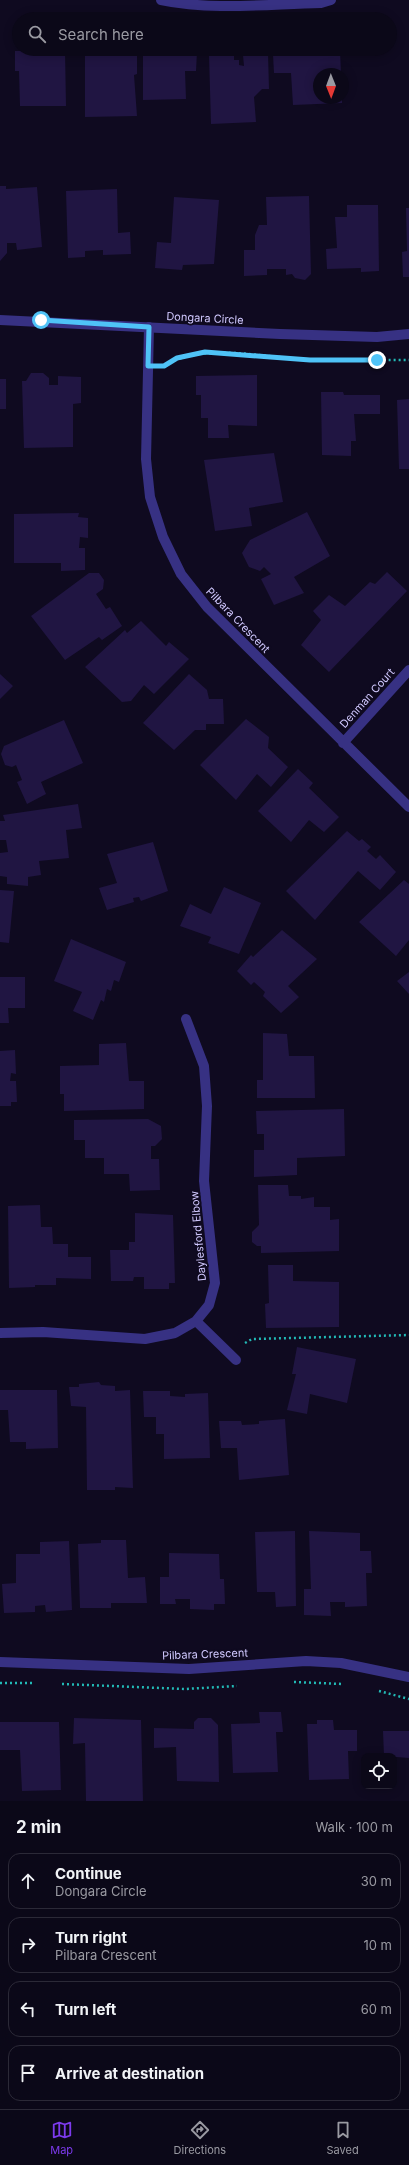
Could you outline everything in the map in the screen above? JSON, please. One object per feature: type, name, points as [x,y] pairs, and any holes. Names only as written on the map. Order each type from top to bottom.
[{"type":"street","points":[[161,0],[181,4],[206,5],[321,3],[331,0]]},
{"type":"street","name":"Dongara Circle","points":[[0,320],[280,334],[377,337],[409,334]]},
{"type":"street","name":"Pilbara Crescent","points":[[149,327],[146,459],[150,497],[163,537],[181,574],[207,607],[409,808]]},
{"type":"street","name":"Denman Court","points":[[343,743],[409,670]]},
{"type":"street","name":"Daylesford Elbow","points":[[0,1334],[43,1332],[145,1340],[175,1333],[196,1321],[210,1305],[215,1284],[204,1181],[207,1106],[204,1066],[186,1019]]},
{"type":"street","points":[[196,1321],[236,1360]]},
{"type":"street","name":"Pilbara Crescent","points":[[0,1662],[189,1668],[306,1661],[341,1663],[409,1678]]},
{"type":"path","points":[[148,366],[164,366],[177,358],[205,352],[310,360],[409,360]]},
{"type":"path","points":[[236,1360],[242,1345],[252,1339],[409,1335]]},
{"type":"building","points":[[15,56],[65,56],[66,106],[20,106],[19,71],[15,71]]},
{"type":"building","points":[[85,56],[137,56],[137,74],[134,75],[137,116],[85,117]]},
{"type":"building","points":[[143,56],[197,56],[196,71],[185,71],[186,99],[143,100]]},
{"type":"building","points":[[209,56],[234,56],[234,60],[239,60],[239,65],[244,66],[243,56],[268,56],[269,89],[262,89],[254,97],[256,122],[211,124]]},
{"type":"building","points":[[273,56],[340,56],[341,68],[313,68],[313,104],[318,104],[293,105],[291,73],[274,73]]},
{"type":"building","points":[[0,186],[6,186],[6,189],[37,187],[42,247],[17,250],[16,243],[7,243],[7,253],[0,261]]},
{"type":"building","points":[[117,189],[118,233],[130,232],[131,254],[103,255],[103,250],[85,251],[85,257],[68,258],[66,191]]},
{"type":"building","points":[[309,196],[311,274],[305,280],[295,278],[292,274],[286,275],[286,269],[267,269],[267,275],[244,276],[244,250],[255,250],[255,235],[259,225],[267,225],[266,197]]},
{"type":"building","points":[[174,197],[219,200],[214,264],[183,265],[182,270],[155,268],[157,242],[171,243]]},
{"type":"building","points":[[347,205],[378,205],[379,271],[361,272],[361,268],[327,269],[326,249],[337,248],[335,217],[347,217]]},
{"type":"building","points":[[406,208],[409,208],[409,277],[403,277],[402,252],[407,251]]},
{"type":"building","points":[[31,373],[43,373],[49,378],[49,385],[58,385],[58,376],[81,377],[81,403],[73,404],[73,447],[24,448],[22,381],[26,381]]},
{"type":"building","points":[[257,375],[257,426],[228,425],[229,438],[208,438],[208,418],[201,418],[201,395],[196,395],[196,376]]},
{"type":"building","points":[[0,379],[6,379],[6,409],[0,409]]},
{"type":"building","points":[[321,392],[343,392],[344,395],[380,395],[380,414],[354,414],[356,441],[351,441],[351,456],[322,455]]},
{"type":"building","points":[[409,399],[409,469],[399,469],[397,400]]},
{"type":"building","points":[[274,453],[283,502],[249,508],[252,526],[215,531],[204,460]]},
{"type":"building","points":[[307,512],[330,556],[294,577],[304,593],[274,605],[261,579],[271,574],[264,567],[260,571],[249,567],[242,553],[250,540]]},
{"type":"building","points":[[79,513],[78,517],[88,518],[88,538],[80,537],[79,548],[85,548],[85,570],[61,571],[61,563],[14,563],[14,514]]},
{"type":"building","points":[[387,572],[407,591],[329,672],[301,645],[321,620],[313,611],[329,595],[345,606],[370,582],[375,584]]},
{"type":"building","points":[[89,573],[99,573],[104,580],[103,589],[96,594],[106,609],[110,607],[122,626],[102,640],[99,637],[65,660],[31,616]]},
{"type":"building","points":[[141,621],[166,646],[169,642],[189,659],[154,694],[144,685],[131,701],[122,702],[85,667],[125,630],[127,633]]},
{"type":"building","points":[[0,674],[13,686],[0,699]]},
{"type":"building","points":[[189,674],[207,690],[209,699],[223,699],[224,724],[206,724],[206,730],[195,730],[174,750],[143,723]]},
{"type":"building","points":[[246,719],[269,737],[268,748],[288,767],[271,787],[257,774],[236,800],[200,765]]},
{"type":"building","points":[[64,720],[83,763],[41,782],[46,794],[27,804],[17,782],[22,780],[16,765],[12,767],[5,765],[1,754],[4,746]]},
{"type":"building","points":[[298,769],[313,783],[309,788],[339,817],[324,832],[309,820],[291,842],[258,811]]},
{"type":"building","points":[[78,804],[82,828],[66,830],[69,858],[39,861],[41,875],[28,877],[28,886],[7,884],[7,877],[0,876],[0,853],[8,852],[6,840],[0,840],[0,821],[5,821],[3,815]]},
{"type":"building","points":[[347,831],[359,841],[362,839],[371,847],[367,851],[376,859],[380,855],[396,872],[380,890],[358,871],[315,920],[286,891]]},
{"type":"building","points":[[153,842],[168,891],[141,901],[139,897],[133,898],[134,902],[107,910],[99,888],[117,883],[107,854]]},
{"type":"building","points":[[404,880],[409,884],[409,940],[396,956],[359,922]]},
{"type":"building","points":[[224,887],[261,903],[239,954],[208,943],[211,937],[180,926],[190,904],[211,914]]},
{"type":"building","points":[[0,890],[14,891],[9,943],[0,942]]},
{"type":"building","points":[[282,930],[317,959],[288,986],[299,997],[281,1013],[263,996],[265,992],[254,982],[251,985],[237,971],[251,955],[253,957]]},
{"type":"building","points":[[71,939],[126,962],[119,982],[114,980],[111,991],[107,989],[104,1002],[101,1000],[93,1020],[73,1011],[82,992],[54,981]]},
{"type":"building","points":[[409,972],[409,994],[397,981]]},
{"type":"building","points":[[0,977],[25,977],[25,1008],[8,1008],[9,1023],[0,1023]]},
{"type":"building","points":[[263,1033],[287,1034],[289,1056],[314,1056],[315,1098],[257,1098],[257,1080],[263,1080]]},
{"type":"building","points":[[126,1043],[129,1081],[144,1081],[144,1109],[64,1111],[64,1094],[60,1094],[60,1066],[99,1065],[99,1044]]},
{"type":"building","points":[[15,1050],[16,1074],[11,1073],[10,1081],[16,1081],[17,1102],[11,1102],[11,1106],[0,1106],[0,1051]]},
{"type":"building","points":[[344,1109],[345,1156],[297,1158],[297,1175],[254,1177],[254,1150],[264,1150],[264,1134],[257,1134],[256,1111]]},
{"type":"building","points":[[148,1119],[161,1126],[162,1139],[155,1146],[151,1146],[151,1159],[159,1159],[160,1190],[130,1191],[129,1174],[104,1174],[104,1158],[85,1158],[85,1140],[74,1140],[74,1120]]},
{"type":"building","points":[[258,1185],[288,1185],[289,1196],[301,1196],[301,1199],[314,1197],[314,1207],[330,1207],[330,1220],[339,1219],[339,1251],[261,1253],[261,1246],[257,1246],[252,1242],[252,1232],[259,1225]]},
{"type":"building","points":[[40,1205],[41,1227],[52,1227],[53,1244],[68,1244],[68,1257],[91,1257],[91,1279],[56,1278],[56,1285],[35,1285],[35,1287],[9,1288],[8,1206]]},
{"type":"building","points":[[135,1213],[173,1215],[175,1283],[169,1283],[169,1289],[144,1289],[144,1277],[134,1277],[133,1281],[111,1281],[110,1250],[129,1250],[129,1242],[135,1242]]},
{"type":"building","points":[[268,1265],[293,1265],[293,1281],[339,1282],[339,1327],[266,1328],[265,1304],[269,1303]]},
{"type":"building","points":[[297,1347],[356,1359],[347,1403],[310,1394],[307,1414],[287,1410],[296,1374],[292,1374]]},
{"type":"building","points":[[99,1382],[101,1385],[115,1386],[115,1391],[130,1390],[133,1488],[115,1487],[115,1490],[87,1490],[86,1407],[71,1406],[69,1387],[79,1387],[79,1384]]},
{"type":"building","points":[[0,1390],[57,1390],[58,1448],[26,1449],[26,1442],[10,1442],[8,1410],[0,1410]]},
{"type":"building","points":[[143,1391],[170,1391],[170,1396],[185,1397],[185,1394],[208,1393],[210,1458],[164,1459],[164,1434],[156,1434],[156,1417],[144,1417]]},
{"type":"building","points":[[285,1419],[289,1475],[239,1480],[237,1448],[221,1448],[219,1421],[241,1421],[242,1425],[259,1424],[259,1421]]},
{"type":"building","points":[[295,1531],[296,1606],[276,1607],[275,1592],[257,1592],[255,1532]]},
{"type":"building","points":[[309,1531],[360,1533],[360,1551],[371,1551],[372,1573],[366,1573],[367,1606],[345,1607],[345,1602],[330,1602],[331,1616],[304,1615],[304,1589],[311,1589]]},
{"type":"building","points":[[101,1540],[126,1540],[128,1578],[145,1577],[147,1603],[111,1603],[111,1608],[80,1608],[78,1544],[101,1543]]},
{"type":"building","points":[[69,1541],[72,1610],[46,1612],[45,1605],[35,1606],[35,1612],[4,1613],[2,1584],[16,1583],[16,1554],[40,1554],[40,1542]]},
{"type":"building","points":[[169,1553],[219,1554],[220,1579],[224,1579],[225,1604],[214,1604],[214,1610],[190,1609],[190,1599],[175,1599],[176,1604],[160,1604],[160,1577],[169,1577]]},
{"type":"building","points":[[259,1712],[281,1712],[283,1732],[276,1732],[278,1772],[233,1773],[231,1724],[260,1723]]},
{"type":"building","points":[[74,1718],[141,1720],[143,1801],[86,1801],[85,1743],[73,1744]]},
{"type":"building","points":[[198,1718],[211,1718],[218,1725],[219,1782],[177,1781],[176,1747],[154,1748],[154,1728],[194,1729],[194,1722]]},
{"type":"building","points":[[317,1720],[333,1720],[334,1730],[357,1730],[357,1751],[348,1751],[349,1779],[309,1780],[307,1724],[317,1724]]},
{"type":"building","points":[[0,1722],[59,1722],[61,1790],[22,1791],[20,1750],[0,1750]]},
{"type":"building","points":[[383,1731],[409,1731],[409,1758],[397,1757],[397,1753],[384,1753]]},
{"type":"route","points":[[41,320],[149,327],[148,366],[164,366],[177,358],[205,352],[310,360],[377,360]]}]
